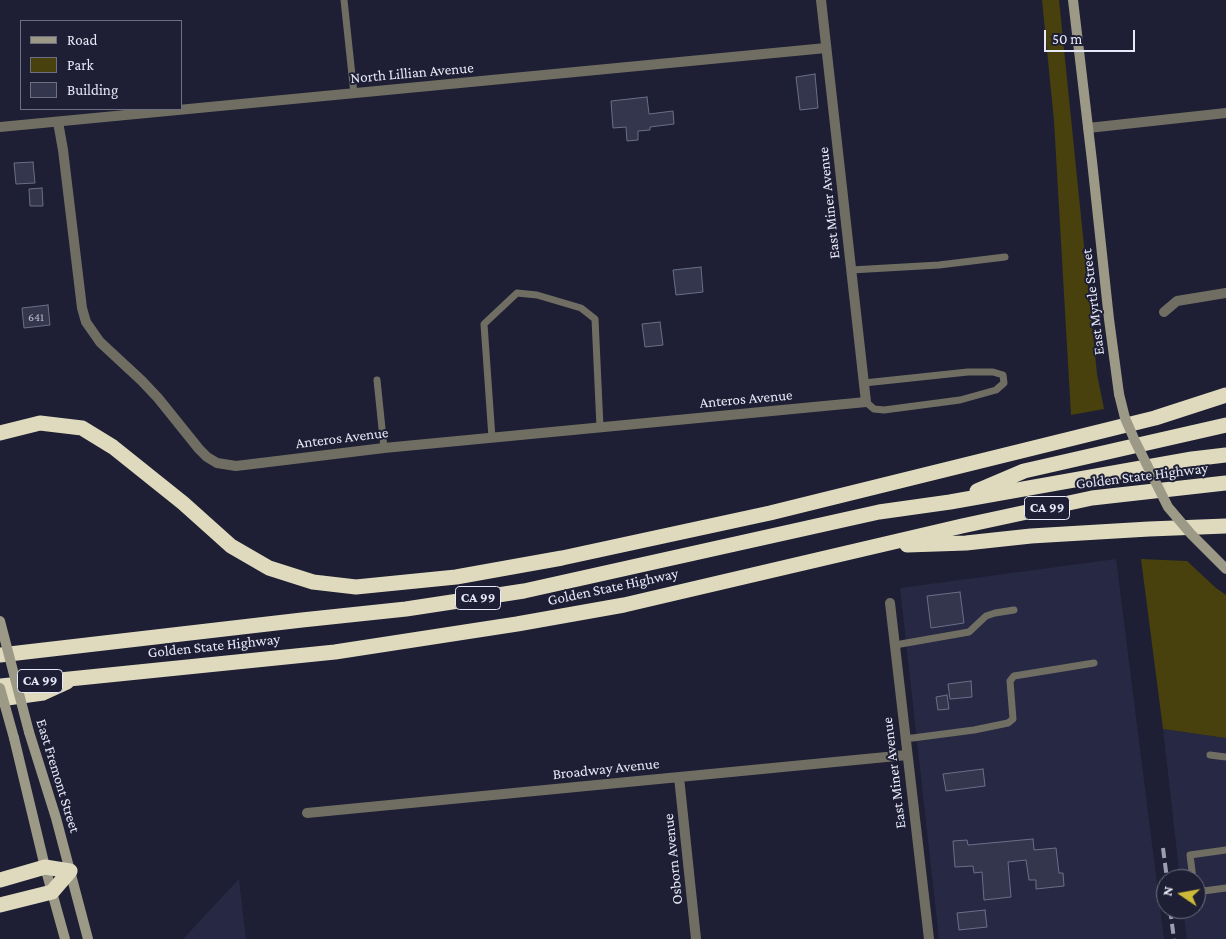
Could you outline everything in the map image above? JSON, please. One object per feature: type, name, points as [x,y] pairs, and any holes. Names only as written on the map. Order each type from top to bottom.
[{"type":"highway","points":[[0,433],[40,423],[82,428],[113,447],[231,546],[269,568],[313,582],[356,587],[456,577],[552,560],[751,517],[1155,418],[1226,395]]},
{"type":"highway","points":[[950,502],[1024,471],[1226,425]]},
{"type":"highway","name":"Golden State Highway","points":[[0,654],[406,609],[524,591],[879,512],[950,502],[1192,459],[1226,455]]},
{"type":"highway","name":"Golden State Highway","points":[[0,687],[80,677],[335,652],[508,626],[624,604],[1092,498],[1226,483]]},
{"type":"highway","points":[[870,547],[966,543],[1070,534],[1226,526]]},
{"type":"highway","points":[[0,699],[43,693],[80,677]]},
{"type":"highway","points":[[0,880],[45,867],[70,871]]},
{"type":"highway","points":[[0,905],[52,892],[70,871]]},
{"type":"street","name":"East Miner Avenue","points":[[821,0],[866,402]]},
{"type":"street","name":"East Myrtle Street","points":[[1073,0],[1109,319],[1119,394],[1125,418],[1168,507],[1191,534],[1226,569]]},
{"type":"street","name":"North Lillian Avenue","points":[[0,127],[826,48]]},
{"type":"street","points":[[1088,128],[1226,113]]},
{"type":"street","name":"Anteros Avenue","points":[[58,122],[82,308],[86,322],[100,342],[142,381],[199,449],[217,463],[236,466],[384,448],[866,402]]},
{"type":"street","points":[[1164,312],[1176,301],[1226,293]]},
{"type":"street","name":"East Miner Avenue","points":[[890,603],[929,939]]},
{"type":"street","name":"East Fremont Street","points":[[0,621],[29,732],[56,818],[88,939]]},
{"type":"street","name":"East Fremont Street","points":[[0,687],[65,939]]},
{"type":"street","name":"Broadway Avenue","points":[[307,813],[908,755]]},
{"type":"street","name":"Osborn Avenue","points":[[679,777],[696,939]]},
{"type":"lane","points":[[344,0],[354,94]]},
{"type":"lane","points":[[852,270],[940,265],[1005,256]]},
{"type":"lane","points":[[492,438],[484,324],[516,293],[537,295],[581,308],[595,319],[600,428]]},
{"type":"lane","points":[[864,383],[968,372],[993,372],[1003,375],[1004,383],[996,390],[960,400],[884,410],[874,409],[866,402]]},
{"type":"lane","points":[[377,380],[384,448]]},
{"type":"lane","points":[[895,645],[969,632],[986,616],[994,612],[1014,610]]},
{"type":"lane","points":[[905,739],[974,730],[1008,723],[1013,719],[1010,680],[1014,676],[1094,663]]},
{"type":"lane","points":[[1210,755],[1226,757]]},
{"type":"lane","points":[[1192,869],[1190,855],[1226,850]]},
{"type":"lane","points":[[1206,891],[1226,888]]},
{"type":"shaded area","points":[[1116,559],[1156,876],[1156,919],[1161,919],[1164,939],[939,939],[900,588]]},
{"type":"shaded area","points":[[1163,729],[1226,738],[1226,939],[1187,939],[1184,919],[1206,919],[1206,869],[1179,869]]},
{"type":"shaded area","points":[[239,879],[246,939],[183,939]]},
{"type":"green space","points":[[1042,0],[1059,0],[1097,374],[1104,409],[1071,415],[1054,121]]},
{"type":"green space","points":[[1141,559],[1187,561],[1226,595],[1226,738],[1163,729]]},
{"type":"building","points":[[815,74],[818,108],[800,110],[796,77]]},
{"type":"building","points":[[647,97],[649,114],[673,111],[674,124],[650,127],[650,130],[638,131],[638,140],[627,141],[626,127],[613,128],[611,101]]},
{"type":"building","points":[[33,162],[35,183],[16,184],[14,163]]},
{"type":"building","points":[[42,188],[43,206],[30,206],[29,189]]},
{"type":"building","points":[[701,267],[703,292],[676,295],[673,270]]},
{"type":"building","points":[[48,305],[50,325],[24,328],[22,308]]},
{"type":"building","points":[[660,322],[663,345],[645,347],[642,324]]},
{"type":"building","points":[[960,592],[964,623],[931,628],[927,596]]},
{"type":"building","points":[[971,681],[972,697],[950,699],[948,684]]},
{"type":"building","points":[[947,695],[949,709],[938,710],[936,697]]},
{"type":"building","points":[[983,769],[985,786],[946,791],[943,774]]},
{"type":"building","points":[[1033,839],[1034,850],[1056,848],[1059,873],[1063,873],[1064,886],[1036,889],[1036,880],[1029,880],[1026,860],[1008,862],[1011,897],[984,900],[982,872],[974,873],[973,866],[955,867],[953,841],[967,840],[968,845]]},
{"type":"building","points":[[985,910],[987,927],[959,930],[957,913]]},
{"type":"railway","points":[[1163,848],[1166,869]]},
{"type":"railway","points":[[1171,919],[1174,939]]}]
